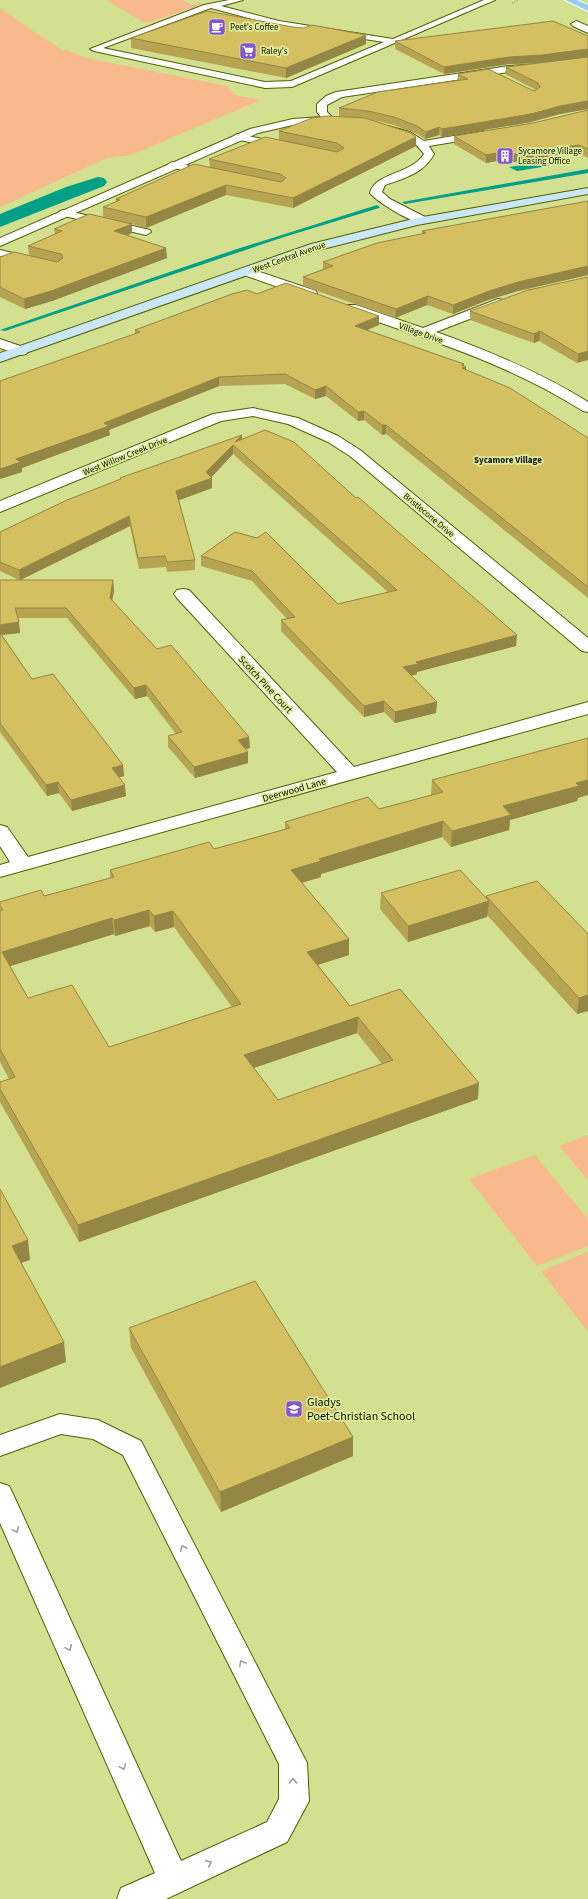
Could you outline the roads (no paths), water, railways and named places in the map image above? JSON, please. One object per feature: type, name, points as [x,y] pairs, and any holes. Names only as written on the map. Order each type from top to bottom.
[{"type":"main road","points":[[569,0],[588,8]]},
{"type":"street","points":[[576,24],[588,30]]},
{"type":"street","points":[[329,120],[322,112],[322,104],[330,98],[340,94],[490,72],[588,61]]},
{"type":"street","points":[[490,72],[502,78]]},
{"type":"street","points":[[0,242],[238,137],[273,126],[329,120],[344,122]]},
{"type":"street","points":[[379,126],[410,137],[423,144],[429,154],[426,161],[418,168],[381,183],[377,188],[376,193],[386,201],[421,220]]},
{"type":"street","points":[[423,144],[493,133]]},
{"type":"street","name":"West Central Avenue","points":[[0,358],[248,272],[315,247],[363,233],[421,220],[588,191]]},
{"type":"street","points":[[248,272],[324,298]]},
{"type":"street","points":[[422,333],[508,299]]},
{"type":"street","name":"Village Drive","points":[[339,304],[509,366],[568,395],[588,408]]},
{"type":"street","points":[[0,343],[21,351]]},
{"type":"street","points":[[568,395],[588,391]]},
{"type":"street","name":"West Willow Creek Drive","points":[[0,507],[218,417],[253,412]]},
{"type":"street","name":"Bristlecone Drive","points":[[253,412],[293,421],[332,439],[355,453],[588,647]]},
{"type":"street","name":"Scotch Pine Court","points":[[183,594],[350,774]]},
{"type":"street","name":"Deerwood Lane","points":[[0,870],[588,708]]},
{"type":"street","points":[[0,831],[22,864]]},
{"type":"lane","points":[[206,0],[214,6],[233,14],[267,22],[394,41]]},
{"type":"lane","points":[[239,0],[214,6],[94,48],[265,85],[292,84],[491,0]]},
{"type":"lane","points":[[238,137],[291,148]]},
{"type":"lane","points":[[172,165],[219,175]]},
{"type":"lane","points":[[64,213],[146,232]]},
{"type":"lane","points":[[0,253],[43,263]]},
{"type":"lane","points":[[0,1446],[60,1424],[98,1430],[132,1448],[292,1762],[294,1801],[277,1832],[132,1899]]},
{"type":"lane","points":[[0,1494],[174,1880]]},
{"type":"water","points":[[542,162],[549,166],[517,171],[509,167]]},
{"type":"waterway","points":[[405,202],[588,171]]},
{"type":"waterway","points":[[0,221],[72,191],[98,182]]},
{"type":"waterway","points":[[3,330],[283,235],[377,207]]},
{"type":"place","name":"Peet's Coffee","points":[[217,27]]},
{"type":"place","name":"Raley's","points":[[248,51]]},
{"type":"place","name":"Sycamore Village Leasing Office","points":[[505,156]]},
{"type":"place","name":"Gladys Poet-Christian School","points":[[294,1409]]},
{"type":"district","name":"Sycamore Village","points":[[508,460]]}]
